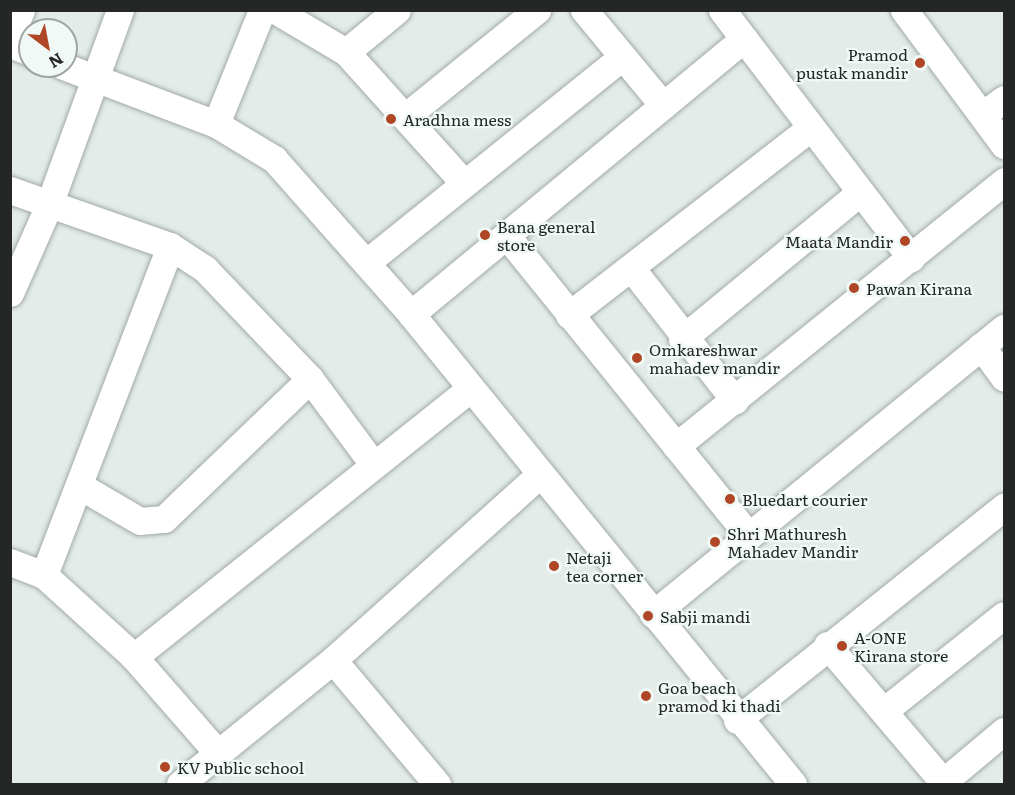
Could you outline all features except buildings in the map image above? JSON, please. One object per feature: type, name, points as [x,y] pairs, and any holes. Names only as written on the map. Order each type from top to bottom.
[{"type":"street","points":[[10,36],[21,10]]},
{"type":"street","points":[[10,294],[50,205],[120,10]]},
{"type":"street","points":[[216,124],[262,10]]},
{"type":"street","points":[[275,10],[346,52],[406,116],[462,181]]},
{"type":"street","points":[[346,52],[397,10]]},
{"type":"street","points":[[406,116],[537,10]]},
{"type":"street","points":[[584,10],[621,58],[663,105]]},
{"type":"street","points":[[722,10],[911,258]]},
{"type":"street","points":[[904,10],[1005,145]]},
{"type":"street","points":[[411,314],[744,39]]},
{"type":"street","points":[[367,261],[462,181],[621,58]]},
{"type":"street","points":[[78,73],[216,124],[274,159],[367,261],[411,314],[469,390],[653,614],[785,781]]},
{"type":"street","points":[[982,115],[1005,99]]},
{"type":"street","points":[[569,315],[632,269],[810,128]]},
{"type":"street","points":[[676,446],[735,401],[1005,181]]},
{"type":"street","points":[[10,189],[170,246],[205,269],[310,379],[373,464]]},
{"type":"street","points":[[682,339],[860,193]]},
{"type":"street","points":[[506,235],[747,534]]},
{"type":"street","points":[[44,575],[170,246]]},
{"type":"street","points":[[632,269],[682,339],[735,401]]},
{"type":"street","points":[[653,614],[747,534],[1005,328]]},
{"type":"street","points":[[981,346],[1005,378]]},
{"type":"street","points":[[80,486],[140,520],[164,519],[310,379]]},
{"type":"street","points":[[134,657],[373,464],[469,390]]},
{"type":"street","points":[[180,784],[333,660],[539,475]]},
{"type":"street","points":[[738,720],[827,645],[1005,507]]},
{"type":"street","points":[[10,562],[44,575],[134,657],[217,752]]},
{"type":"street","points":[[885,710],[1005,615]]},
{"type":"street","points":[[827,645],[885,710],[944,783],[1005,730]]},
{"type":"street","points":[[333,660],[425,781]]},
{"type":"place","name":"Pramod pustak mandir","points":[[920,63]]},
{"type":"place","name":"Aradhna mess","points":[[391,119]]},
{"type":"place","name":"Bana general store","points":[[485,235]]},
{"type":"place","name":"Maata Mandir","points":[[905,241]]},
{"type":"place","name":"Pawan Kirana","points":[[854,288]]},
{"type":"place","name":"Omkareshwar mahadev mandir","points":[[637,358]]},
{"type":"place","name":"Bluedart courier","points":[[730,499]]},
{"type":"place","name":"Shri Mathuresh Mahadev Mandir","points":[[715,542]]},
{"type":"place","name":"Netaji tea corner","points":[[554,566]]},
{"type":"place","name":"Sabji mandi","points":[[648,616]]},
{"type":"place","name":"A-ONE Kirana store","points":[[842,646]]},
{"type":"place","name":"Goa beach pramod ki thadi","points":[[646,696]]},
{"type":"place","name":"KV Public school","points":[[165,767]]}]
